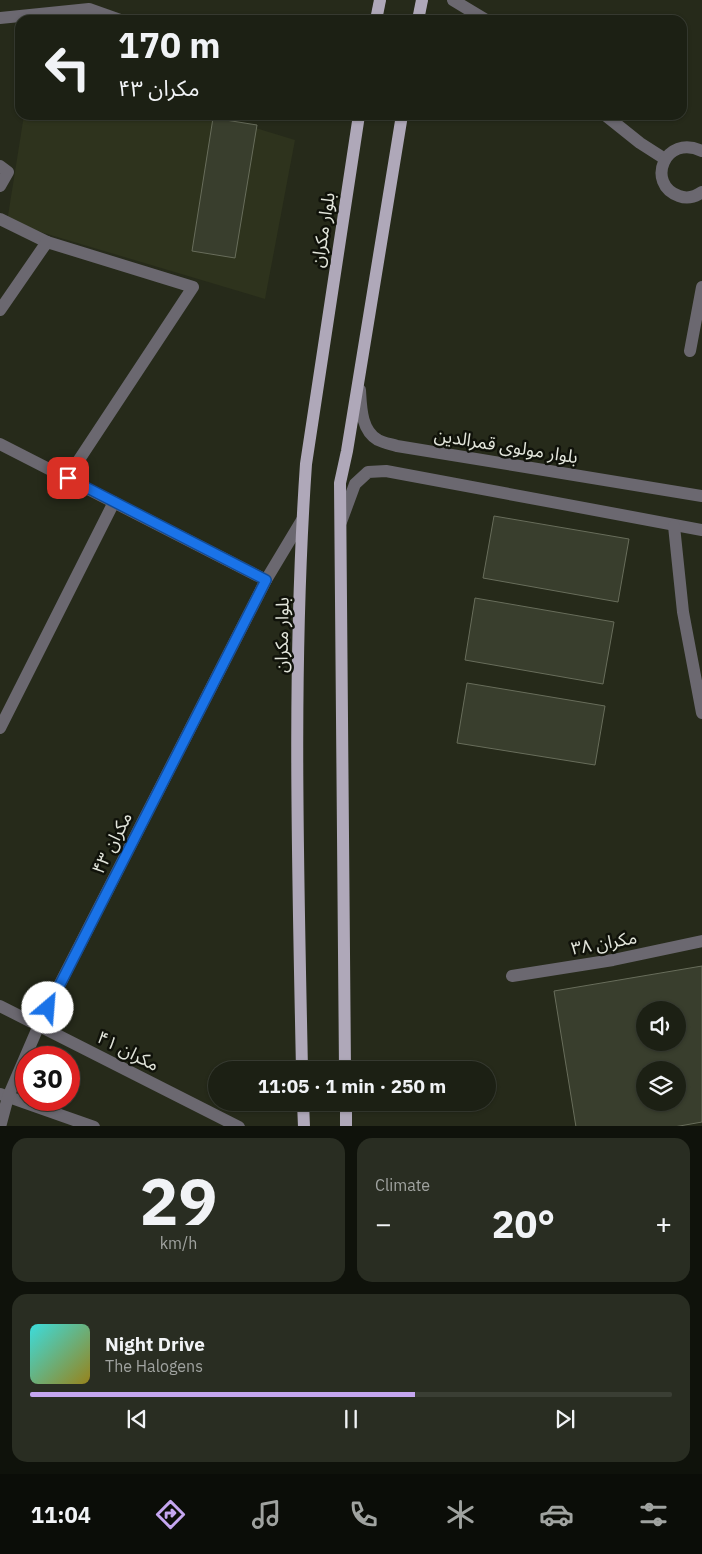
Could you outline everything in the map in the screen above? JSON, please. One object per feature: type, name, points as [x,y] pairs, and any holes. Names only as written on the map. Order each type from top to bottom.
[{"type":"main road","points":[[377,15],[380,0]]},
{"type":"main road","points":[[419,15],[422,0]]},
{"type":"main road","name":"بلوار مکران","points":[[302,1061],[297,773],[302,520],[306,464],[358,120]]},
{"type":"main road","points":[[346,1061],[340,483],[401,120]]},
{"type":"main road","points":[[303,1111],[304,1126]]},
{"type":"main road","points":[[346,1111],[346,1126]]},
{"type":"street","points":[[453,0],[478,15]]},
{"type":"street","points":[[30,15],[89,9],[106,15]]},
{"type":"street","points":[[0,18],[15,16]]},
{"type":"street","points":[[612,120],[640,143],[665,159]]},
{"type":"street","points":[[701,195],[683,197],[669,190],[662,175],[665,159],[677,148],[686,146],[702,151]]},
{"type":"street","points":[[0,166],[8,172],[0,186]]},
{"type":"street","points":[[0,219],[47,242],[193,287],[68,478]]},
{"type":"street","points":[[0,310],[47,242]]},
{"type":"street","points":[[690,350],[702,287]]},
{"type":"street","name":"بلوار مولوی قمرالدین","points":[[360,372],[361,406],[365,426],[377,440],[397,446],[702,496]]},
{"type":"street","points":[[0,444],[266,580]]},
{"type":"street","points":[[341,522],[355,484],[368,472],[386,471],[702,530]]},
{"type":"street","points":[[0,728],[114,502]]},
{"type":"street","name":"مکران ۴۳","points":[[0,1126],[4,1095],[266,580],[302,520]]},
{"type":"street","points":[[674,526],[683,612],[702,713]]},
{"type":"street","name":"مکران ۳۸","points":[[512,976],[613,960],[702,941]]},
{"type":"street","name":"مکران ۴۱","points":[[0,1006],[235,1125]]},
{"type":"street","points":[[4,1095],[94,1126]]},
{"type":"shaded area","points":[[23,120],[229,120],[295,140],[265,299],[7,222]]},
{"type":"building","points":[[213,120],[257,125],[235,258],[192,251]]},
{"type":"building","points":[[494,516],[629,539],[618,602],[483,578]]},
{"type":"building","points":[[475,598],[614,622],[603,684],[465,660]]},
{"type":"building","points":[[467,683],[605,706],[595,765],[457,743]]},
{"type":"building","points":[[702,966],[702,1122],[680,1126],[576,1126],[554,991]]},
{"type":"route","points":[[48,1008],[266,580],[68,478]]}]
